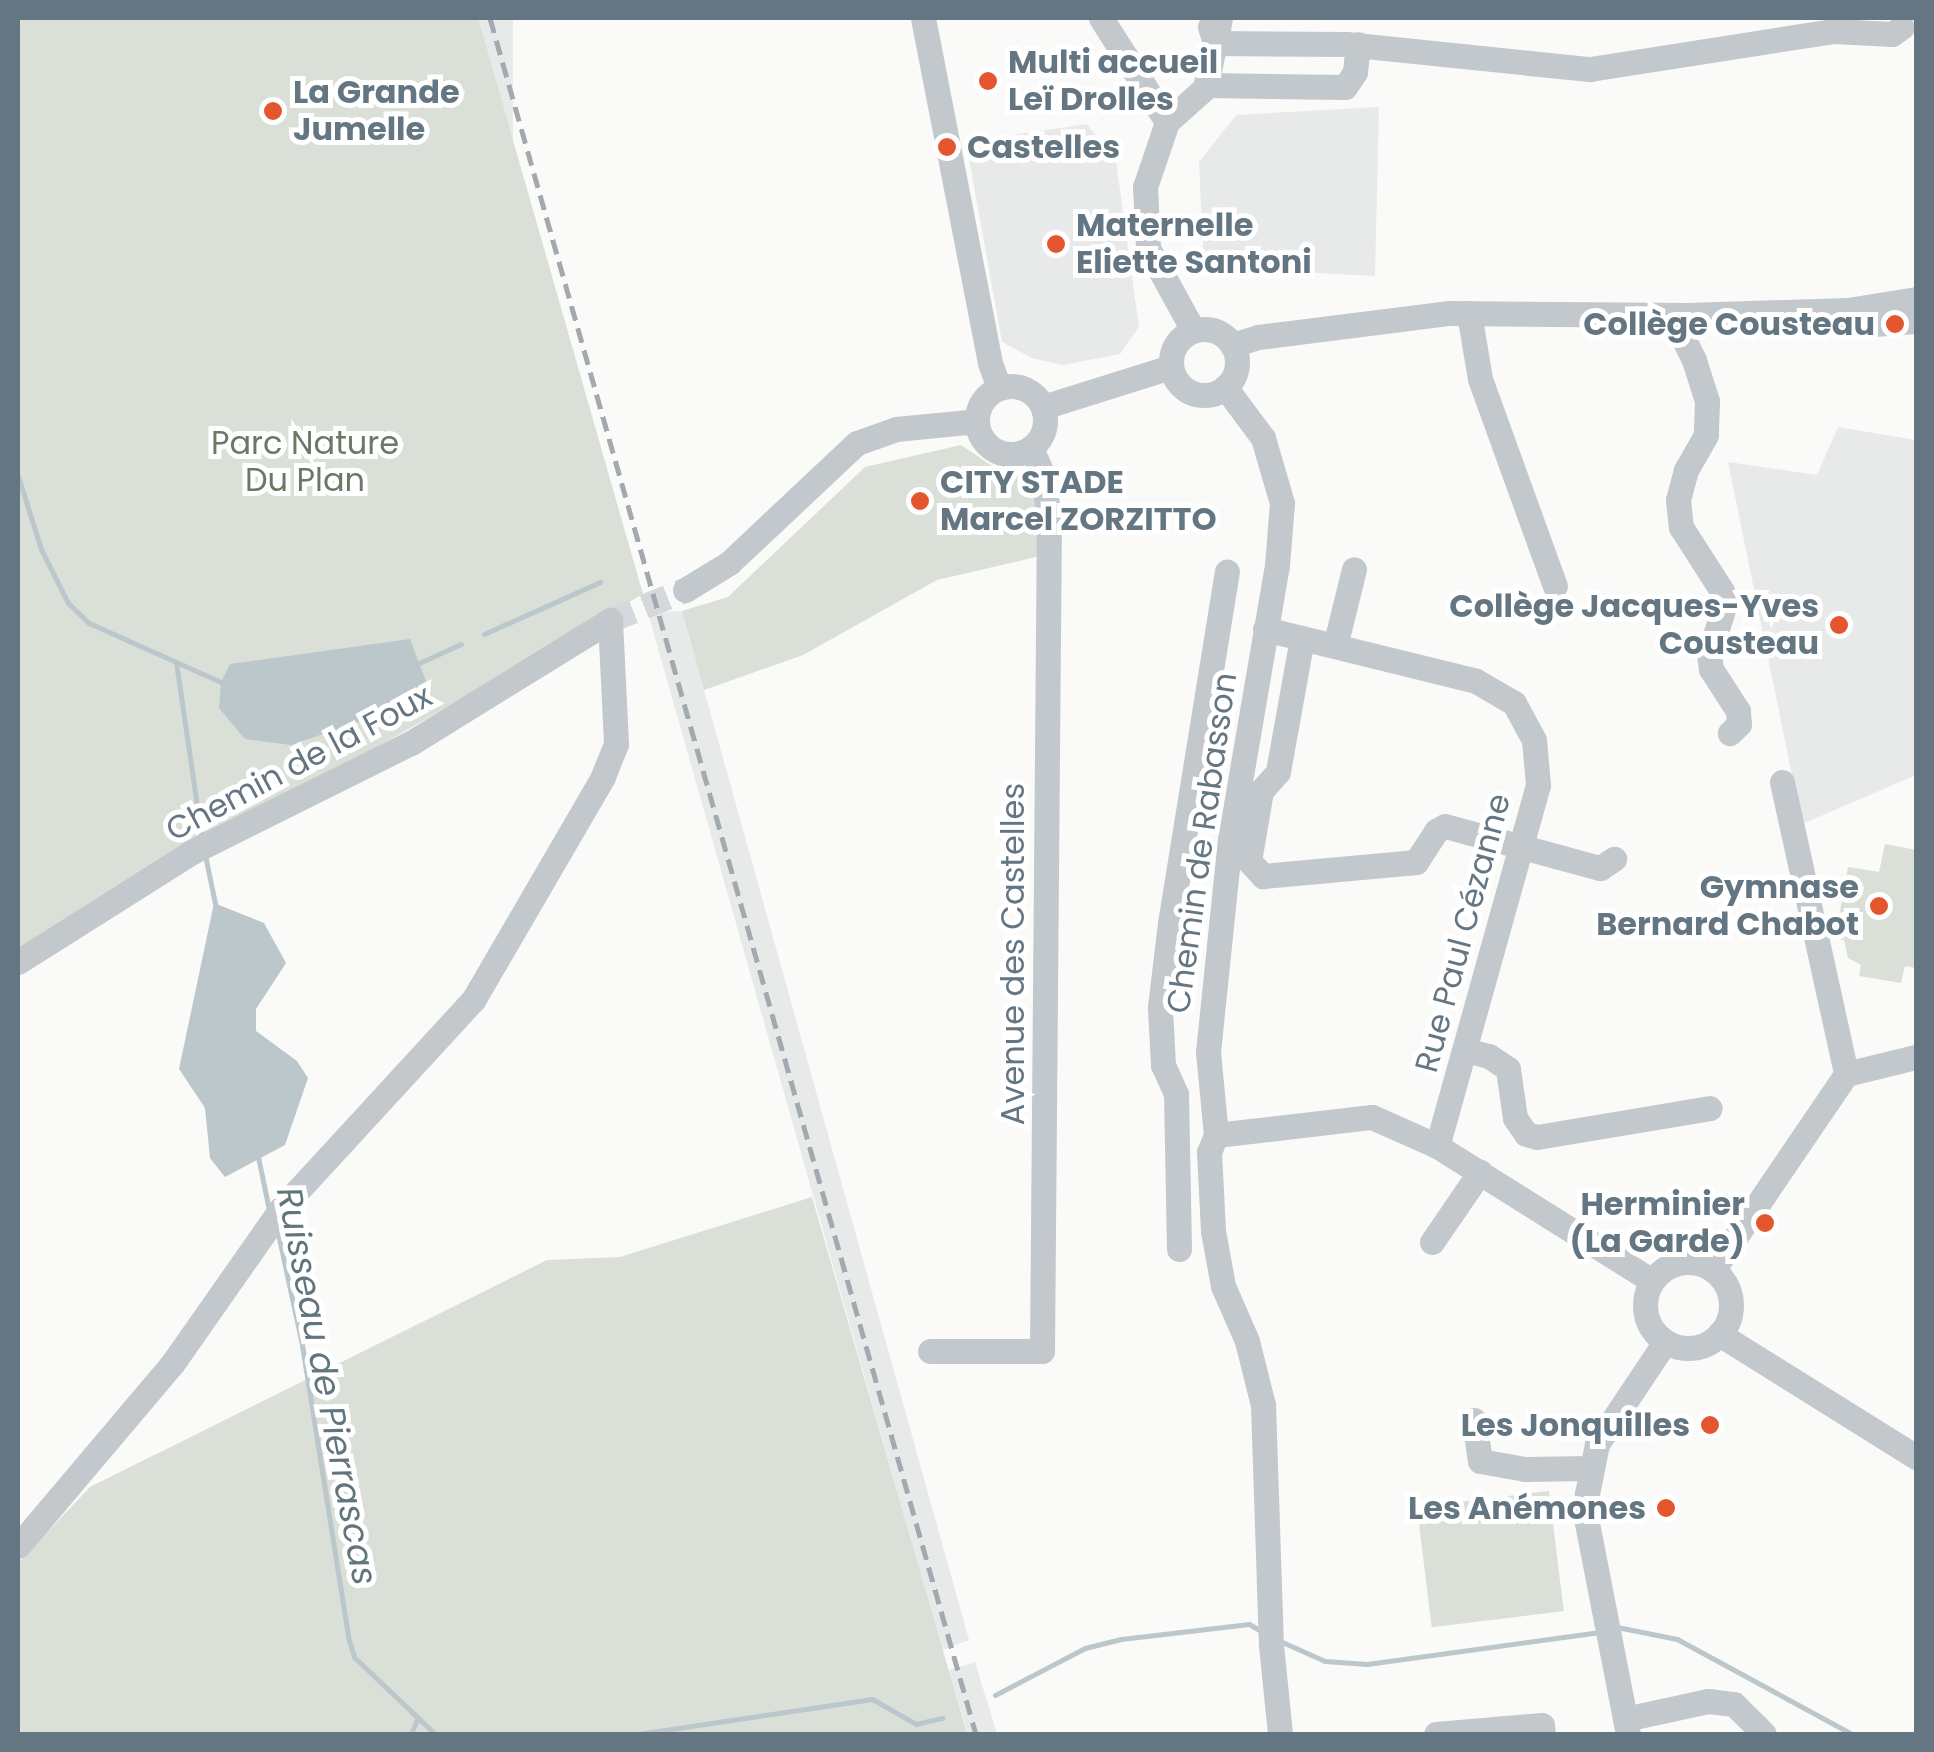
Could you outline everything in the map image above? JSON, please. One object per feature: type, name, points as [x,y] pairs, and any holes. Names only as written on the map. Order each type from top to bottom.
[{"type":"street","points":[[923,18],[990,363],[999,388]]},
{"type":"street","points":[[1102,18],[1167,122]]},
{"type":"street","points":[[1207,18],[1217,30],[1590,69],[1845,24],[1892,34],[1905,29]]},
{"type":"street","points":[[1193,330],[1148,248],[1145,188],[1167,122],[1206,84],[1217,30]]},
{"type":"street","points":[[1206,84],[1345,87],[1355,72],[1358,44]]},
{"type":"street","points":[[1232,346],[1258,337],[1469,313],[1679,315],[1848,310],[1916,299]]},
{"type":"street","points":[[1469,313],[1480,379],[1555,586]]},
{"type":"street","points":[[1679,315],[1738,324],[1840,327],[1916,320]]},
{"type":"street","points":[[1679,315],[1707,401],[1706,435],[1686,470],[1678,500],[1681,526],[1722,591],[1725,603],[1709,655],[1711,669],[1738,711],[1739,724],[1730,734]]},
{"type":"street","points":[[1193,330],[1220,333],[1232,346],[1235,372],[1225,387],[1208,394],[1190,392],[1175,378],[1171,366],[1178,341],[1193,330]]},
{"type":"street","points":[[1043,407],[1171,366]]},
{"type":"street","name":"Chemin de Rabasson","points":[[1225,387],[1262,438],[1282,504],[1226,868],[1208,1052],[1216,1135],[1210,1152],[1213,1231],[1223,1286],[1246,1341],[1263,1405],[1270,1618],[1280,1734]]},
{"type":"street","points":[[999,388],[1026,389],[1043,407],[1044,426],[1030,448],[1014,454],[996,450],[983,438],[978,421],[981,404],[999,388]]},
{"type":"street","points":[[688,589],[730,563],[857,443],[896,429],[978,421]]},
{"type":"street","name":"Avenue des Castelles","points":[[930,1351],[1042,1351],[1049,519],[1043,475],[1030,448]]},
{"type":"street","points":[[1335,646],[1354,569]]},
{"type":"street","points":[[1179,1249],[1176,1094],[1163,1066],[1160,1007],[1227,572]]},
{"type":"street","name":"Chemin de la Foux","points":[[18,962],[192,852],[411,743],[610,620],[616,744],[602,777],[473,1000],[280,1210],[172,1364],[18,1546]]},
{"type":"street","name":"Rue Paul Cézanne","points":[[1264,628],[1476,681],[1514,703],[1534,740],[1538,786],[1437,1146]]},
{"type":"street","points":[[1302,638],[1278,772],[1260,790],[1250,862],[1263,876],[1416,862],[1436,831],[1445,826],[1600,868],[1614,859]]},
{"type":"street","points":[[1782,782],[1846,1074]]},
{"type":"street","points":[[1180,860],[1226,868]]},
{"type":"street","points":[[1466,1050],[1489,1056],[1508,1069],[1515,1118],[1526,1134],[1537,1137],[1710,1108]]},
{"type":"street","points":[[1713,1270],[1846,1074],[1916,1057]]},
{"type":"street","points":[[1216,1135],[1372,1116],[1437,1146],[1652,1281]]},
{"type":"street","points":[[1432,1242],[1480,1172]]},
{"type":"street","points":[[1679,1263],[1713,1270],[1731,1300],[1726,1324],[1719,1334],[1699,1347],[1665,1342],[1654,1333],[1644,1307],[1652,1281],[1679,1263]]},
{"type":"street","points":[[1719,1334],[1916,1457]]},
{"type":"street","points":[[1665,1342],[1611,1419],[1590,1468],[1586,1517],[1626,1727],[1708,1701],[1734,1704],[1764,1734]]},
{"type":"street","points":[[1474,1420],[1480,1461],[1524,1468],[1590,1468]]},
{"type":"street","points":[[1436,1734],[1542,1725],[1543,1734]]},
{"type":"shaded area","points":[[478,18],[513,18],[513,617],[478,617]]},
{"type":"shaded area","points":[[1379,107],[1375,276],[1220,268],[1203,248],[1199,162],[1236,115]]},
{"type":"shaded area","name":"Maternelle Eliette Santoni","points":[[1087,124],[1116,161],[1139,327],[1120,354],[1063,365],[1032,358],[1002,342],[966,142]]},
{"type":"shaded area","name":"Collège Jacques-Yves Cousteau","points":[[1838,427],[1916,440],[1916,775],[1802,824],[1728,462],[1817,475]]},
{"type":"shaded area","points":[[682,611],[969,1640],[942,1650],[648,613]]},
{"type":"shaded area","points":[[410,639],[427,684],[384,713],[291,745],[245,739],[219,708],[221,682],[230,664]]},
{"type":"shaded area","points":[[214,903],[264,923],[286,963],[256,1009],[256,1031],[297,1061],[308,1078],[285,1145],[225,1177],[210,1158],[205,1108],[179,1069]]},
{"type":"shaded area","points":[[975,1662],[997,1734],[968,1734],[948,1670]]},
{"type":"green space","name":"Parc Nature Du Plan","points":[[18,18],[478,18],[643,594],[18,954]]},
{"type":"green space","points":[[961,445],[998,470],[1043,475],[1049,554],[937,580],[803,655],[704,690],[682,611],[728,597],[865,467]]},
{"type":"green space","name":"Gymnase Bernard Chabot","points":[[1885,844],[1916,850],[1916,968],[1905,966],[1901,983],[1859,976],[1861,965],[1848,958],[1844,940],[1835,939],[1848,867],[1879,872]]},
{"type":"green space","points":[[812,1197],[967,1734],[18,1734],[18,1563],[90,1487],[547,1260],[620,1257]]},
{"type":"green space","points":[[1549,1491],[1564,1611],[1432,1627],[1417,1507]]},
{"type":"waterway","points":[[18,476],[41,549],[68,603],[89,623],[221,682]]},
{"type":"waterway","points":[[484,634],[600,582]]},
{"type":"waterway","points":[[419,663],[461,644]]},
{"type":"waterway","name":"Ruisseau de Pierrascas","points":[[176,662],[202,840]]},
{"type":"waterway","name":"Ruisseau de Pierrascas","points":[[205,855],[216,908]]},
{"type":"waterway","name":"Ruisseau de Pierrascas","points":[[257,1152],[269,1210]]},
{"type":"waterway","name":"Ruisseau de Pierrascas","points":[[277,1229],[302,1345],[354,1657],[435,1734]]},
{"type":"waterway","name":"Ruisseau de Pierrascas","points":[[995,1695],[1085,1648],[1121,1639],[1249,1624],[1261,1631]]},
{"type":"waterway","name":"Ruisseau de Pierrascas","points":[[1617,1627],[1677,1639],[1852,1734]]},
{"type":"waterway","name":"Ruisseau de Pierrascas","points":[[1280,1641],[1325,1661],[1367,1664],[1602,1632]]},
{"type":"waterway","name":"Ruisseau de Pierrascas","points":[[638,1734],[872,1699],[916,1724],[942,1718]]},
{"type":"waterway","points":[[411,1734],[417,1719]]},
{"type":"tunnel","points":[[610,620],[685,590]]},
{"type":"railway","points":[[490,18],[976,1734]]},
{"type":"place","name":"Multi accueil Leï Drolles","points":[[988,81]]},
{"type":"place","name":"La Grande Jumelle","points":[[273,111]]},
{"type":"place","name":"Castelles","points":[[947,147]]},
{"type":"place","name":"Maternelle Eliette Santoni","points":[[1056,244]]},
{"type":"place","name":"Collège Cousteau","points":[[1895,324]]},
{"type":"place","name":"CITY STADE Marcel ZORZITTO","points":[[920,501]]},
{"type":"place","name":"Collège Jacques-Yves Cousteau","points":[[1839,625]]},
{"type":"place","name":"Gymnase Bernard Chabot","points":[[1879,906]]},
{"type":"place","name":"Herminier (La Garde)","points":[[1765,1223]]},
{"type":"place","name":"Les Jonquilles","points":[[1710,1425]]},
{"type":"place","name":"Les Anémones","points":[[1666,1508]]}]
